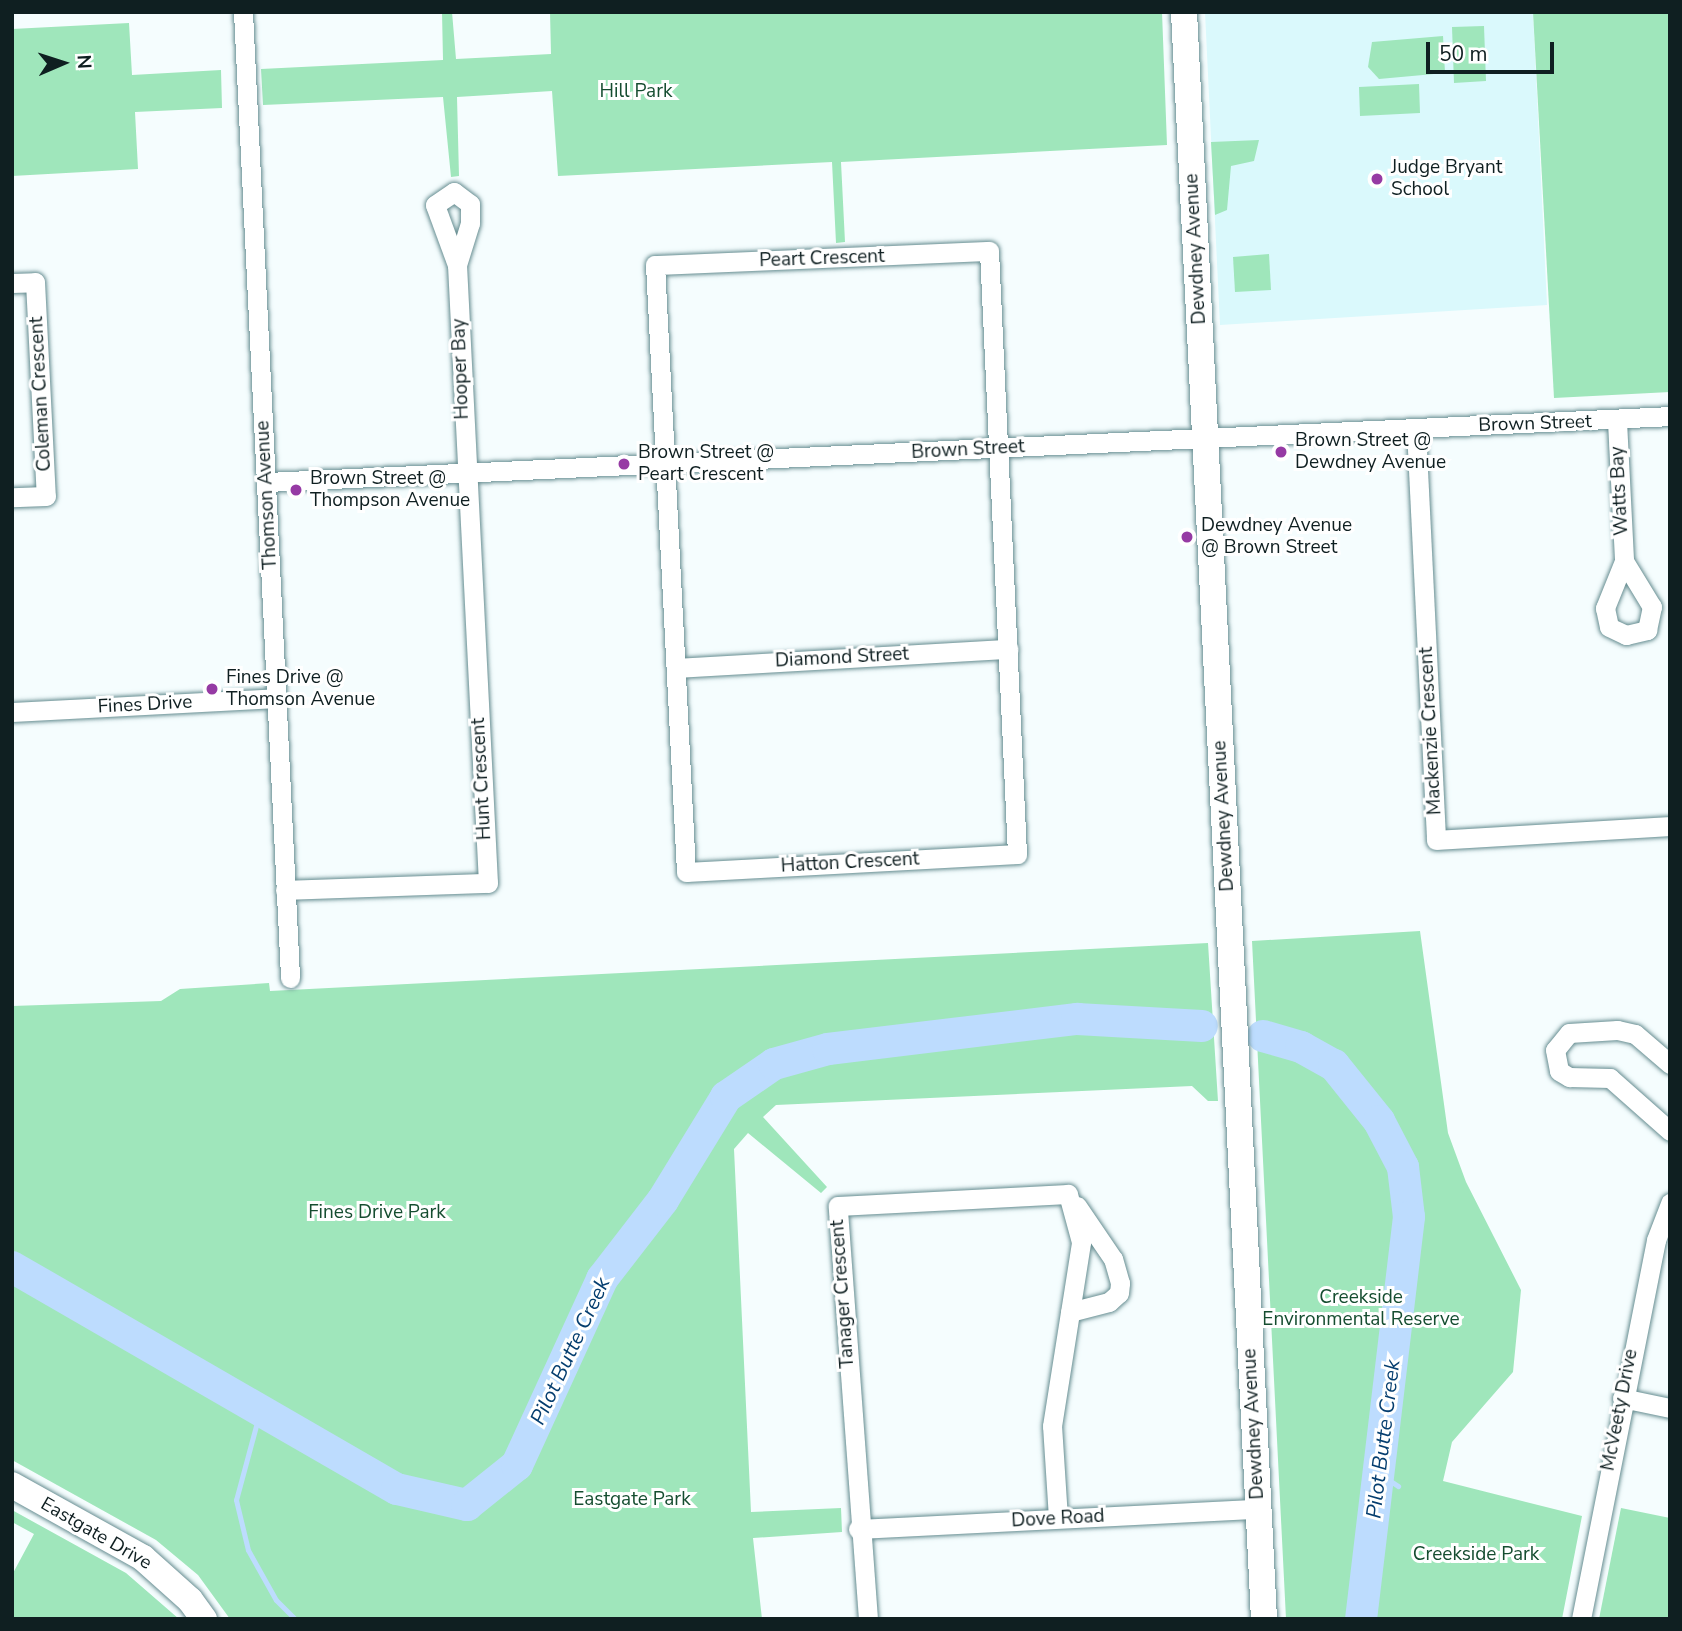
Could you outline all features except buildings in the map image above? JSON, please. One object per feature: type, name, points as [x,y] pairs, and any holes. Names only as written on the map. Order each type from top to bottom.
[{"type":"street","name":"Thomson Avenue","points":[[243,12],[290,978]]},
{"type":"street","name":"Dewdney Avenue","points":[[1184,12],[1264,1619]]},
{"type":"street","name":"Peart Crescent","points":[[664,464],[655,265],[989,251],[998,448]]},
{"type":"street","name":"Hooper Bay","points":[[457,265],[466,473]]},
{"type":"street","name":"Coleman Crescent","points":[[12,283],[35,282],[46,496],[12,497]]},
{"type":"street","name":"Brown Street","points":[[267,482],[1617,421],[1670,416]]},
{"type":"street","name":"Watts Bay","points":[[1617,421],[1624,561]]},
{"type":"street","name":"Mackenzie Crescent","points":[[1416,429],[1436,840],[1670,826]]},
{"type":"street","name":"Hatton Crescent","points":[[664,464],[686,872],[1017,854],[998,448]]},
{"type":"street","name":"Hunt Crescent","points":[[285,890],[488,883],[466,473]]},
{"type":"street","name":"Diamond Street","points":[[676,668],[1008,649]]},
{"type":"street","name":"Fines Drive","points":[[12,712],[277,698]]},
{"type":"street","points":[[1670,1064],[1636,1034],[1617,1030],[1569,1033],[1555,1050],[1559,1071],[1569,1077],[1610,1078],[1670,1131]]},
{"type":"street","points":[[1068,1194],[1113,1259],[1120,1283],[1119,1293],[1109,1303],[1070,1312]]},
{"type":"street","points":[[1058,1518],[1052,1426],[1081,1242],[1068,1194]]},
{"type":"street","name":"Tanager Crescent","points":[[858,1529],[838,1206],[1068,1194]]},
{"type":"street","name":"McVeety Drive","points":[[1581,1619],[1622,1398],[1656,1240],[1670,1203]]},
{"type":"street","points":[[1622,1398],[1670,1408]]},
{"type":"street","name":"Eastgate Drive","points":[[12,1485],[143,1558],[175,1585],[204,1619]]},
{"type":"street","name":"Dove Road","points":[[858,1529],[1258,1509]]},
{"type":"street","points":[[858,1529],[867,1619]]},
{"type":"shaded area","name":"Judge Bryant School","points":[[1205,12],[1533,12],[1547,305],[1220,325]]},
{"type":"green space","name":"Hill Park","points":[[442,12],[452,12],[456,59],[551,54],[550,12],[1162,12],[1167,145],[841,162],[845,242],[836,243],[832,162],[558,176],[552,91],[457,97],[459,176],[451,177],[443,97],[263,105],[261,69],[443,60]]},
{"type":"green space","points":[[1533,12],[1670,12],[1670,392],[1554,398]]},
{"type":"green space","points":[[129,23],[132,75],[221,70],[222,108],[135,112],[138,169],[12,176],[12,29]]},
{"type":"green space","points":[[1484,26],[1486,81],[1454,83],[1452,27]]},
{"type":"green space","points":[[1443,36],[1445,73],[1379,79],[1368,67],[1372,42]]},
{"type":"green space","points":[[1419,84],[1420,113],[1360,116],[1359,87]]},
{"type":"green space","points":[[1259,140],[1254,161],[1231,166],[1227,210],[1215,215],[1211,142]]},
{"type":"green space","points":[[1269,254],[1271,290],[1235,292],[1233,257]]},
{"type":"green space","name":"Creekside Environmental Reserve","points":[[1420,931],[1448,1133],[1466,1182],[1521,1290],[1513,1372],[1452,1442],[1443,1481],[1582,1516],[1562,1619],[1286,1619],[1252,941]]},
{"type":"green space","points":[[1208,943],[1218,1101],[1208,1101],[1192,1086],[776,1105],[763,1117],[827,1187],[821,1193],[748,1133],[734,1149],[751,1512],[841,1508],[842,1532],[753,1538],[762,1619],[230,1619],[198,1575],[156,1540],[12,1460],[12,1006],[161,1001],[180,989],[269,983],[270,991]]},
{"type":"green space","points":[[1621,1508],[1670,1518],[1670,1619],[1599,1619]]},
{"type":"green space","points":[[12,1510],[126,1573],[179,1619],[12,1619],[12,1575],[34,1534],[12,1522]]},
{"type":"waterway","name":"Pilot Butte Creek","points":[[12,1267],[397,1489],[467,1505],[517,1465],[602,1279],[663,1200],[726,1097],[774,1064],[828,1049],[1077,1019],[1202,1026]]},
{"type":"waterway","name":"Pilot Butte Creek","points":[[1263,1036],[1301,1047],[1334,1065],[1379,1121],[1403,1167],[1409,1217],[1361,1619]]},
{"type":"waterway","points":[[719,1108],[731,1108]]},
{"type":"waterway","points":[[260,1411],[236,1500],[248,1550],[276,1600],[295,1619]]},
{"type":"waterway","points":[[1380,1461],[1389,1480],[1398,1486]]},
{"type":"place","name":"Judge Bryant School","points":[[1377,179]]},
{"type":"place","name":"Brown Street @ Dewdney Avenue","points":[[1281,452]]},
{"type":"place","name":"Brown Street @ Peart Crescent","points":[[624,464]]},
{"type":"place","name":"Brown Street @ Thompson Avenue","points":[[296,490]]},
{"type":"place","name":"Dewdney Avenue @ Brown Street","points":[[1187,537]]},
{"type":"place","name":"Fines Drive @ Thomson Avenue","points":[[212,689]]},
{"type":"park label","name":"Fines Drive Park","points":[[377,1213]]},
{"type":"park label","name":"Eastgate Park","points":[[632,1500]]},
{"type":"park label","name":"Creekside Park","points":[[1476,1555]]}]
